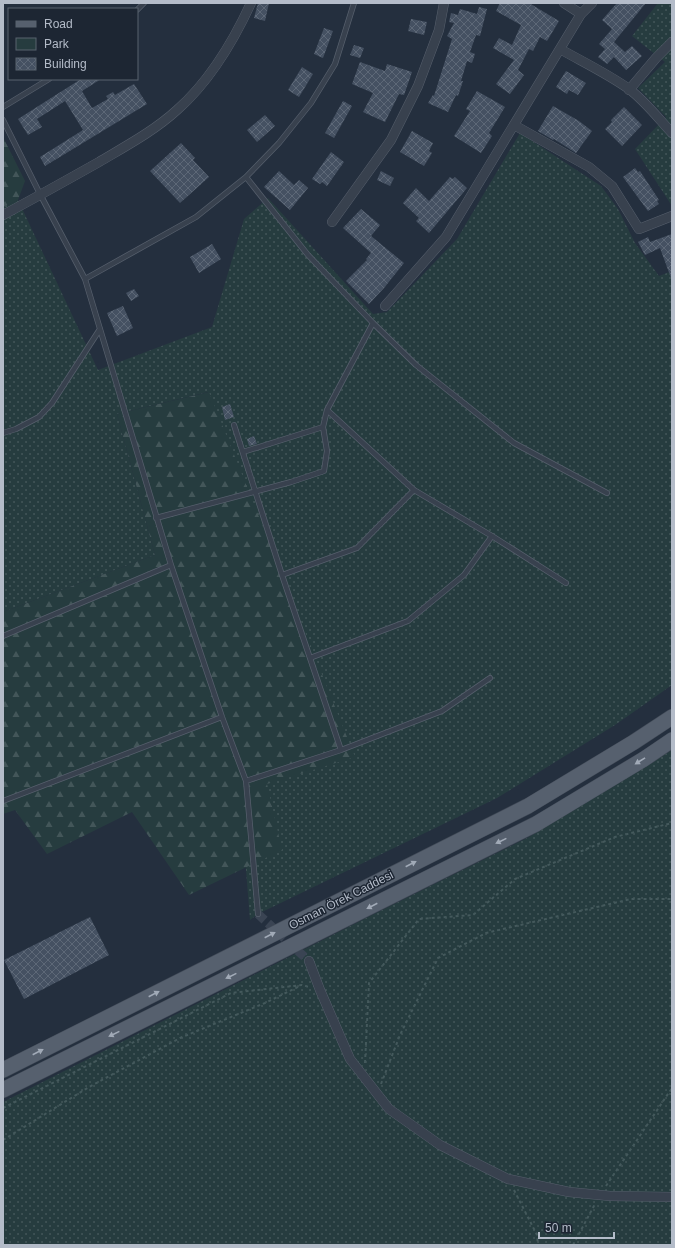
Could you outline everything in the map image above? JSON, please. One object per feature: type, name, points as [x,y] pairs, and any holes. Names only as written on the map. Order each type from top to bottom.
[{"type":"main road","name":"Osman Örek Caddesi","points":[[3,1070],[528,806],[634,742],[672,717]]},
{"type":"main road","name":"Osman Örek Caddesi","points":[[3,1090],[536,824],[644,759],[672,740]]},
{"type":"street","points":[[3,215],[41,196],[136,141],[178,110],[211,73],[225,53],[241,26],[251,3]]},
{"type":"street","points":[[332,222],[391,140],[418,86],[439,30],[444,3]]},
{"type":"street","points":[[564,3],[581,14]]},
{"type":"street","points":[[385,306],[446,237],[581,14],[592,3]]},
{"type":"street","points":[[629,90],[656,58],[672,42]]},
{"type":"street","points":[[560,49],[613,79],[629,90],[644,102],[672,133]]},
{"type":"street","points":[[514,125],[588,167],[612,186],[639,229],[672,216]]},
{"type":"street","points":[[309,961],[350,1059],[389,1109],[440,1145],[508,1179],[569,1192],[610,1196],[672,1197]]},
{"type":"lane","points":[[85,279],[196,217],[246,177],[279,143],[311,103],[335,64],[354,3]]},
{"type":"lane","points":[[3,107],[47,80]]},
{"type":"lane","points":[[3,120],[85,279],[171,565],[222,718],[246,781],[258,914]]},
{"type":"lane","points":[[246,177],[308,255],[373,323],[416,365],[514,443],[606,493]]},
{"type":"lane","points":[[156,518],[291,482],[324,471],[327,451],[323,426],[327,410],[373,323]]},
{"type":"lane","points":[[3,433],[16,429],[38,417],[52,403],[100,329]]},
{"type":"lane","points":[[327,410],[414,490],[492,536],[566,583]]},
{"type":"lane","points":[[234,425],[282,575],[341,750]]},
{"type":"lane","points":[[243,452],[323,426]]},
{"type":"lane","points":[[282,575],[357,548],[414,490]]},
{"type":"lane","points":[[310,658],[408,621],[464,575],[492,536]]},
{"type":"lane","points":[[3,636],[171,565]]},
{"type":"lane","points":[[246,781],[341,750],[442,711],[490,678]]},
{"type":"lane","points":[[3,801],[222,718]]},
{"type":"path","points":[[364,1077],[370,983],[419,919],[473,915],[515,879],[615,837],[672,823]]},
{"type":"path","points":[[377,1094],[400,1035],[438,958],[486,933],[631,899],[672,899]]},
{"type":"path","points":[[3,1108],[231,993],[302,985],[320,990]]},
{"type":"path","points":[[3,1140],[89,1087],[180,1038],[265,1003],[302,985]]},
{"type":"path","points":[[573,1245],[600,1195],[672,1088]]},
{"type":"path","points":[[508,1179],[538,1235],[538,1245]]},
{"type":"green space","points":[[658,3],[672,3],[672,206],[635,149],[666,117],[638,88],[665,62],[632,36]]},
{"type":"green space","points":[[520,133],[601,186],[618,209],[635,243],[659,276],[672,271],[672,685],[615,725],[497,798],[258,914],[250,920],[208,392],[117,414],[155,555],[3,612],[3,207],[18,200],[98,370],[212,327],[244,219],[268,198],[373,314],[387,312],[457,239]]},
{"type":"green space","points":[[3,137],[25,181],[18,200],[3,207]]},
{"type":"green space","points":[[209,392],[355,757],[267,784],[282,850],[189,895],[132,812],[47,854],[15,810],[3,814],[3,612],[155,555],[117,414]]},
{"type":"green space","points":[[672,750],[672,1245],[3,1245],[3,1102],[529,837]]},
{"type":"building","points":[[258,3],[269,3],[265,21],[254,18]]},
{"type":"building","points":[[500,3],[529,3],[559,21],[547,41],[540,37],[533,51],[529,49],[518,70],[524,75],[510,94],[496,84],[514,60],[493,48],[499,38],[512,45],[521,25],[496,11]]},
{"type":"building","points":[[617,3],[646,3],[614,42],[625,52],[632,46],[642,56],[626,70],[614,57],[607,64],[598,57],[605,49],[599,44],[612,29],[602,20]]},
{"type":"building","points":[[479,7],[487,9],[480,36],[476,35],[470,52],[475,54],[472,63],[467,61],[458,96],[456,95],[448,112],[428,103],[433,95],[434,96],[452,39],[447,36],[454,23],[449,22],[451,13],[458,15],[460,9],[477,14]]},
{"type":"building","points":[[411,19],[427,22],[424,35],[408,31]]},
{"type":"building","points":[[324,28],[333,31],[323,58],[314,54]]},
{"type":"building","points":[[354,45],[364,48],[360,58],[350,55]]},
{"type":"building","points":[[360,62],[385,71],[387,64],[412,72],[404,95],[399,94],[385,122],[363,112],[373,93],[352,84]]},
{"type":"building","points":[[302,67],[313,74],[299,97],[288,90]]},
{"type":"building","points":[[566,71],[586,83],[578,95],[569,90],[567,94],[556,87]]},
{"type":"building","points":[[79,80],[99,80],[82,91],[92,108],[108,99],[106,96],[113,92],[115,95],[134,84],[147,104],[45,166],[40,157],[83,130],[65,101],[37,119],[42,127],[28,135],[18,119]]},
{"type":"building","points":[[477,91],[505,107],[489,133],[492,136],[481,153],[454,136],[470,111],[466,109]]},
{"type":"building","points":[[343,101],[352,106],[334,138],[325,133]]},
{"type":"building","points":[[553,106],[579,121],[592,131],[576,153],[538,131]]},
{"type":"building","points":[[624,107],[642,125],[622,146],[605,129],[612,122],[611,120]]},
{"type":"building","points":[[265,115],[275,126],[257,142],[247,130]]},
{"type":"building","points":[[412,131],[433,143],[429,151],[432,153],[424,166],[400,152]]},
{"type":"building","points":[[181,143],[195,158],[193,160],[209,177],[180,203],[150,171]]},
{"type":"building","points":[[331,152],[344,162],[327,186],[322,182],[320,184],[312,179]]},
{"type":"building","points":[[635,168],[638,172],[640,171],[659,200],[657,201],[659,204],[648,211],[623,177]]},
{"type":"building","points":[[279,171],[294,185],[299,180],[308,188],[290,210],[264,187]]},
{"type":"building","points":[[381,171],[394,178],[390,186],[377,180]]},
{"type":"building","points":[[450,177],[453,179],[455,177],[467,188],[429,233],[416,221],[419,218],[403,203],[416,188],[429,201]]},
{"type":"building","points":[[361,209],[380,225],[371,236],[404,263],[369,304],[346,281],[367,260],[366,259],[371,253],[343,228]]},
{"type":"building","points":[[672,234],[671,278],[660,248],[645,255],[638,242],[648,237],[650,242]]},
{"type":"building","points":[[212,244],[221,259],[199,273],[190,257]]},
{"type":"building","points":[[134,289],[139,296],[131,301],[126,293]]},
{"type":"building","points":[[123,306],[133,328],[117,336],[107,313]]},
{"type":"building","points":[[230,404],[234,417],[225,420],[222,407]]},
{"type":"building","points":[[254,436],[257,444],[249,446],[247,439]]},
{"type":"building","points":[[90,917],[109,955],[24,999],[4,960]]},
{"type":"tunnel","points":[[258,914],[309,961]]}]
